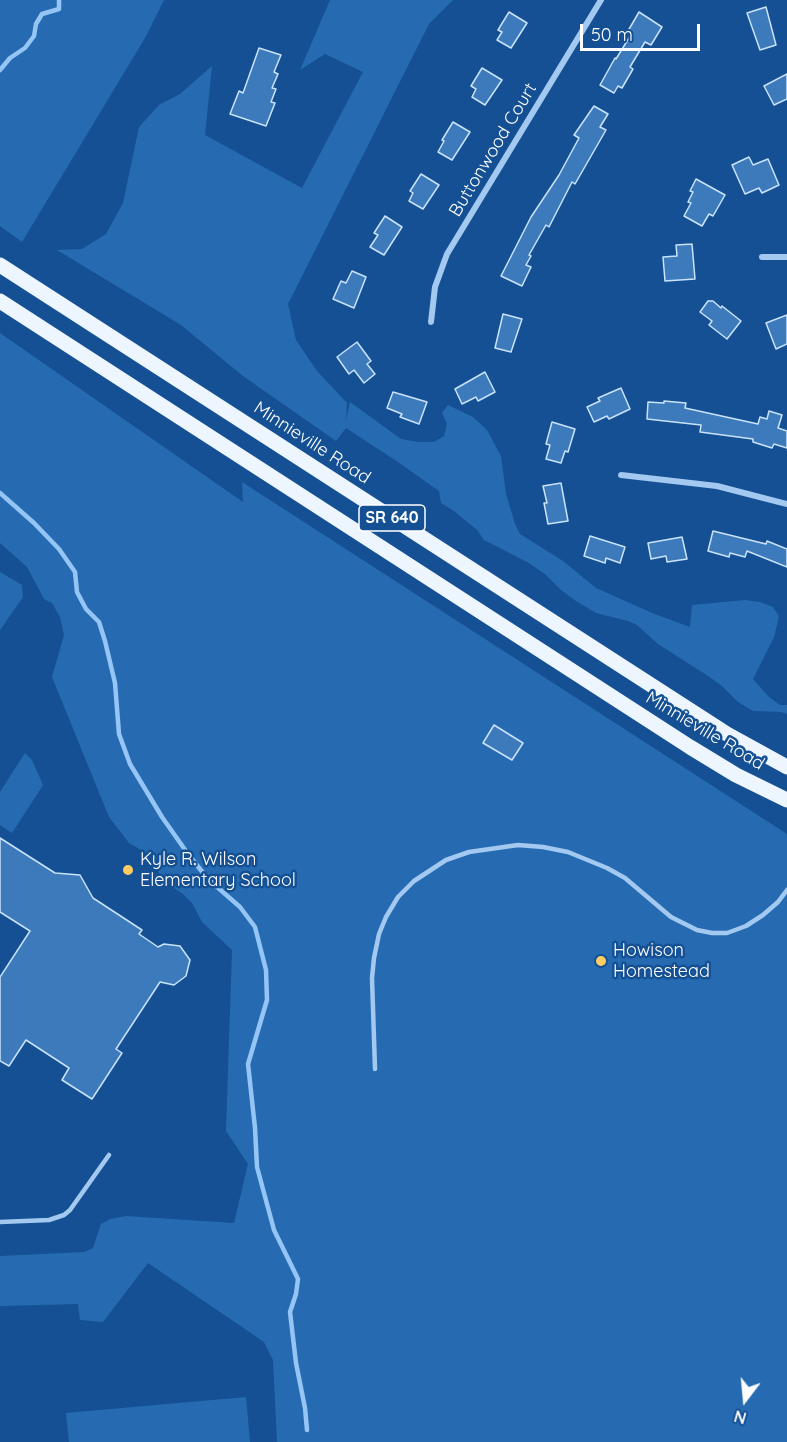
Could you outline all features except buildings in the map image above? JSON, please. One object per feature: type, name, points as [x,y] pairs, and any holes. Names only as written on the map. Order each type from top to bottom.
[{"type":"main road","name":"Minnieville Road","points":[[0,265],[719,729],[787,767]]},
{"type":"main road","name":"Minnieville Road","points":[[0,301],[690,747],[736,775],[787,800]]},
{"type":"street","name":"Buttonwood Court","points":[[431,322],[435,287],[447,254],[601,0]]},
{"type":"street","points":[[762,257],[787,257]]},
{"type":"street","points":[[621,475],[717,486],[787,504]]},
{"type":"lane","points":[[375,1069],[372,978],[379,934],[386,916],[398,897],[414,881],[446,860],[469,852],[518,845],[568,852],[625,878],[671,917],[698,930],[712,933],[727,933],[746,926],[778,902],[787,890]]},
{"type":"lane","points":[[0,1222],[49,1220],[64,1215],[70,1210],[108,1155]]},
{"type":"shaded area","points":[[0,0],[164,0],[145,38],[22,242],[0,226]]},
{"type":"shaded area","points":[[330,0],[453,0],[429,24],[288,304],[296,340],[317,371],[347,403],[346,420],[350,402],[401,439],[434,442],[444,436],[447,424],[442,413],[448,405],[473,417],[487,430],[501,456],[506,494],[520,534],[563,561],[596,588],[690,627],[692,605],[745,600],[773,607],[779,616],[774,637],[753,679],[769,697],[780,705],[787,705],[787,714],[753,711],[738,702],[708,676],[658,644],[637,625],[596,613],[576,601],[529,563],[484,540],[477,530],[441,503],[439,491],[395,460],[346,428],[336,441],[243,376],[181,325],[57,250],[82,249],[106,234],[123,203],[139,127],[159,105],[180,94],[212,66],[205,135],[302,188],[363,72],[325,54],[300,70]]},
{"type":"shaded area","points":[[0,333],[243,502],[242,482],[787,834],[787,1442],[277,1442],[273,1360],[264,1342],[148,1263],[103,1322],[80,1320],[78,1304],[0,1306],[0,1256],[84,1252],[93,1248],[101,1224],[110,1219],[126,1216],[234,1223],[248,1164],[226,1131],[232,950],[202,922],[192,903],[183,894],[163,881],[150,855],[129,843],[109,817],[52,677],[64,635],[60,617],[52,603],[44,599],[27,567],[0,543]]},
{"type":"shaded area","points":[[0,572],[22,585],[23,597],[0,630]]},
{"type":"shaded area","points":[[25,753],[32,760],[43,785],[12,833],[0,825],[0,792]]},
{"type":"shaded area","points":[[246,1397],[250,1442],[69,1442],[66,1413]]},
{"type":"waterway","points":[[0,70],[10,58],[25,48],[34,36],[36,24],[42,14],[59,9],[59,0]]},
{"type":"waterway","points":[[0,493],[59,549],[75,572],[77,592],[86,609],[99,622],[115,683],[119,734],[130,764],[162,817],[188,854],[208,879],[240,907],[255,927],[266,970],[267,1000],[248,1064],[257,1167],[274,1230],[298,1279],[290,1312],[307,1430]]},
{"type":"place","name":"Kyle R. Wilson Elementary School","points":[[128,870]]},
{"type":"place","name":"Howison Homestead","points":[[601,961]]}]
